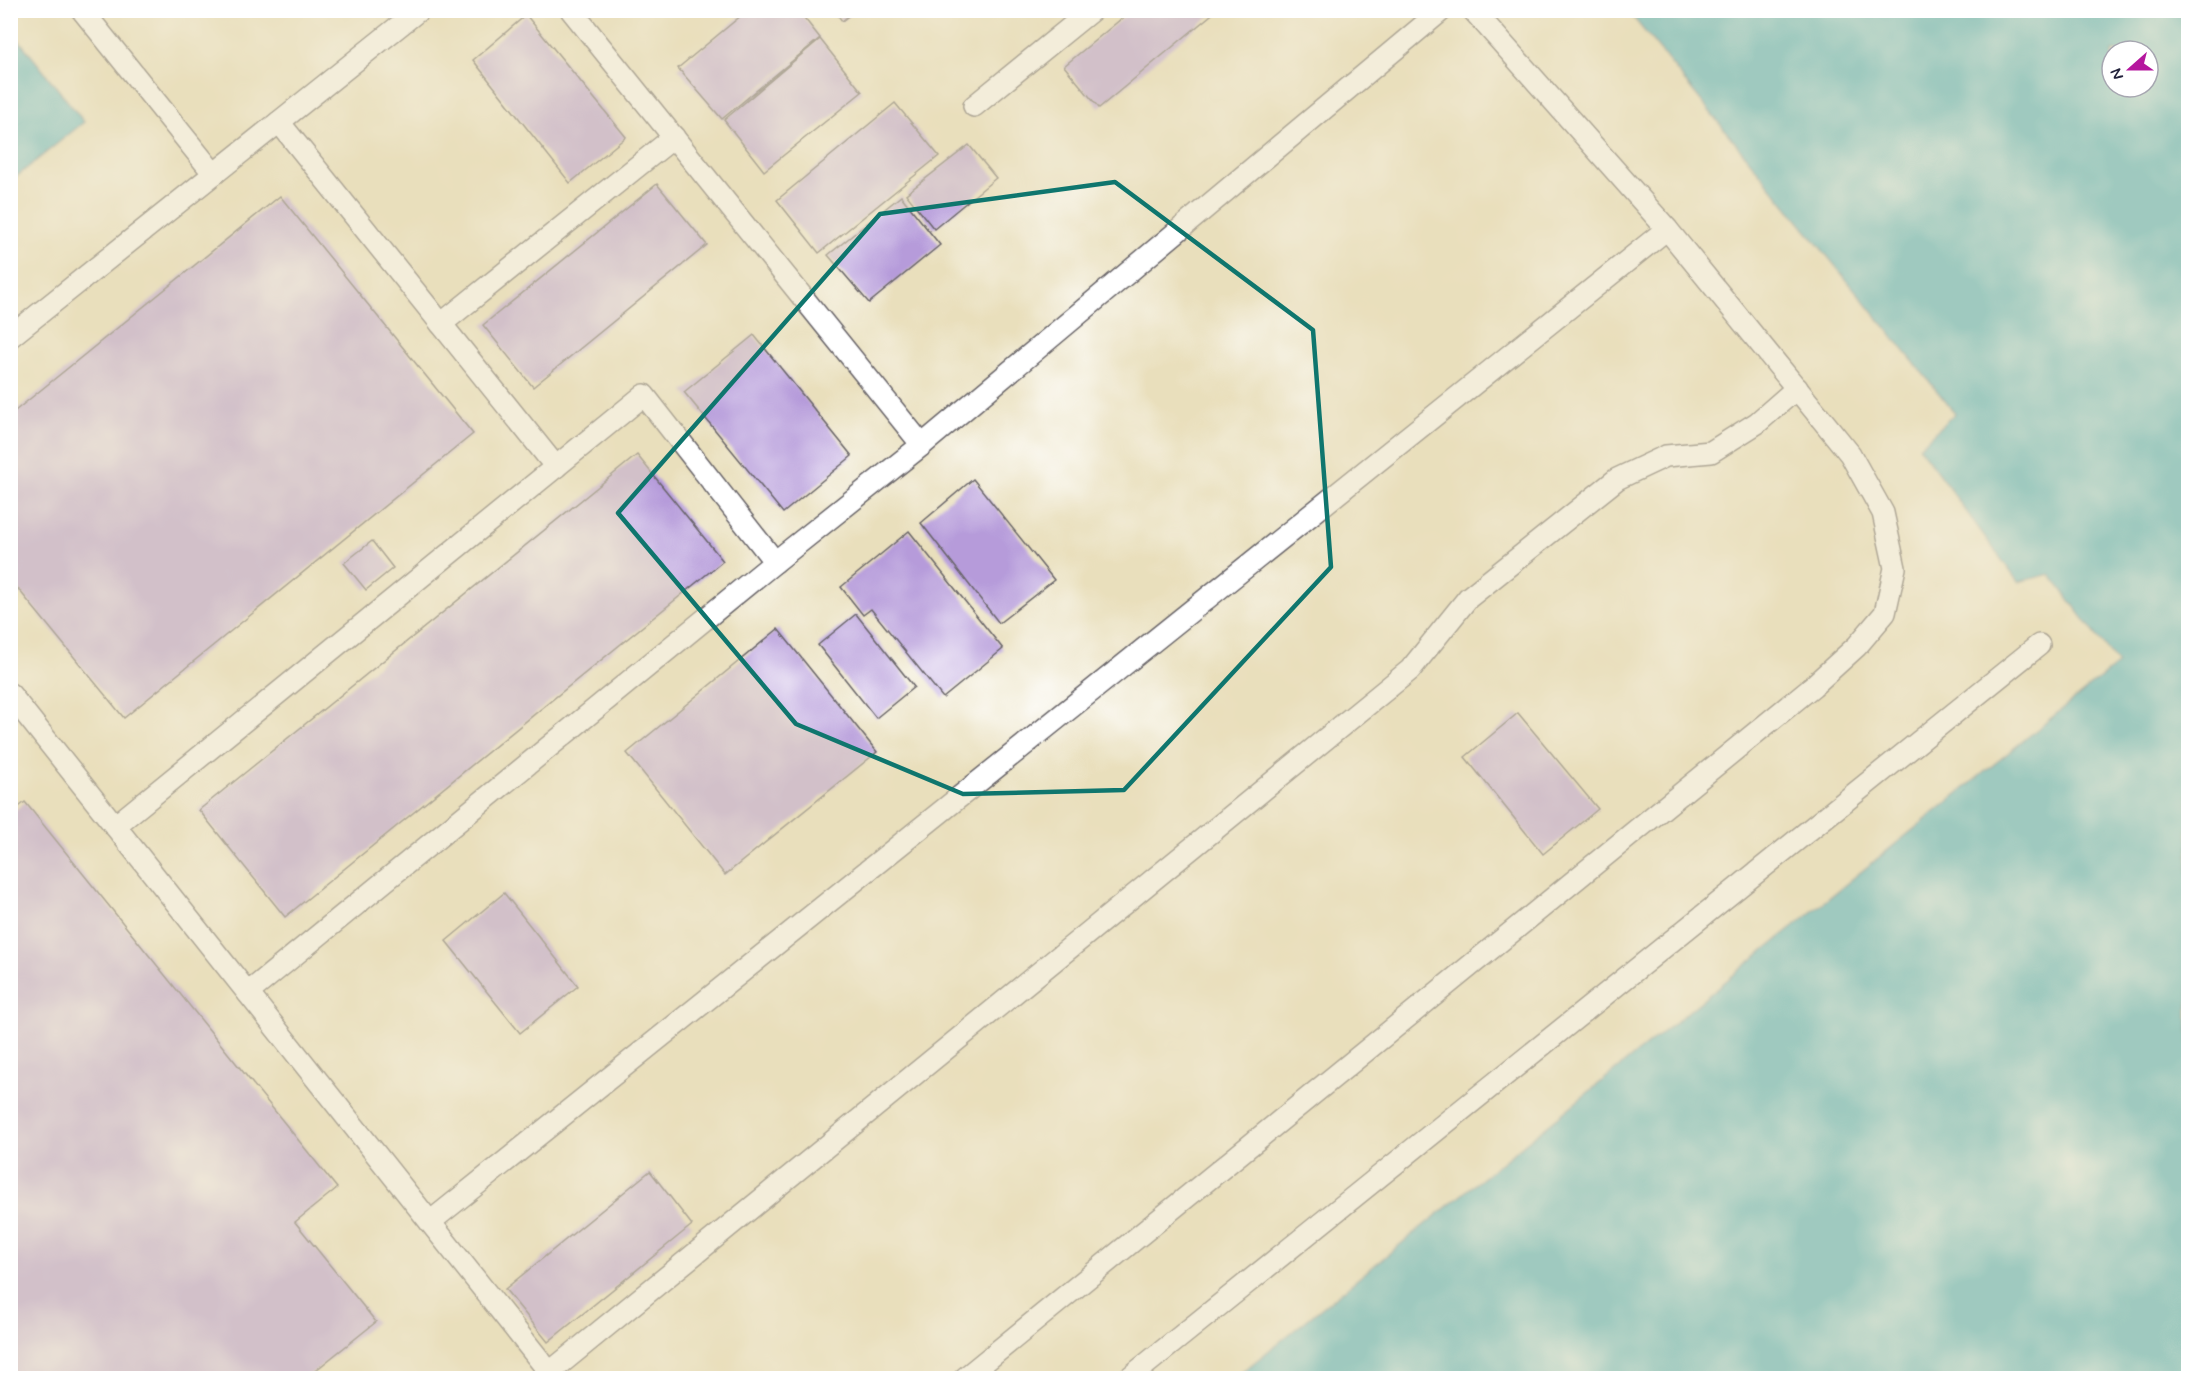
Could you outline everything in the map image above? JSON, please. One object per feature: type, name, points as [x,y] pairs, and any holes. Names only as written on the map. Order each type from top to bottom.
[{"type":"lane","points":[[82,10],[214,174]]},
{"type":"lane","points":[[10,337],[419,10]]},
{"type":"lane","points":[[571,10],[922,446]]},
{"type":"lane","points":[[975,106],[1092,10]]},
{"type":"lane","points":[[248,993],[776,562],[922,446],[1442,10]]},
{"type":"lane","points":[[965,1378],[1813,686],[1857,646],[1885,613],[1895,568],[1883,513],[1850,454],[1667,229],[1473,10]]},
{"type":"lane","points":[[279,122],[556,467]]},
{"type":"lane","points":[[441,324],[674,137]]},
{"type":"lane","points":[[430,1222],[1667,229]]},
{"type":"lane","points":[[10,694],[552,1376],[1410,670],[1468,598],[1617,479],[1666,456],[1711,452],[1757,423],[1797,388]]},
{"type":"lane","points":[[115,826],[644,395],[776,562]]},
{"type":"lane","points":[[1129,1378],[2039,645]]},
{"type":"highlighted area","points":[[1115,182],[1313,330],[1331,567],[1124,790],[963,794],[796,724],[618,513],[880,214]]},
{"type":"water","points":[[1628,11],[2188,11],[2188,1378],[1235,1378],[2118,664],[2050,574],[2018,582],[1919,447],[1955,413]]},
{"type":"water","points":[[11,30],[84,122],[10,181]]},
{"type":"building","points":[[748,10],[798,10],[820,38],[722,119],[678,68]]},
{"type":"building","points":[[834,10],[856,10],[842,21]]},
{"type":"building","points":[[1132,10],[1217,10],[1099,108],[1064,66]]},
{"type":"building","points":[[526,15],[626,137],[570,183],[473,60]]},
{"type":"building","points":[[820,39],[862,92],[764,171],[724,120]]},
{"type":"building","points":[[895,103],[939,156],[819,253],[777,200]]},
{"type":"building","points":[[969,145],[996,178],[934,229],[906,194]]},
{"type":"building","points":[[657,184],[707,245],[533,387],[483,325]]},
{"type":"building","points":[[280,196],[473,434],[124,718],[10,579],[10,415]]},
{"type":"building","points":[[901,196],[940,245],[869,303],[828,255]]},
{"type":"building","points":[[754,335],[852,456],[783,513],[684,392]]},
{"type":"building","points":[[637,455],[723,561],[285,917],[199,810]]},
{"type":"building","points":[[973,479],[1054,580],[999,623],[921,523]]},
{"type":"building","points":[[909,531],[1003,649],[943,698],[871,609],[863,615],[841,587]]},
{"type":"building","points":[[372,541],[393,568],[366,590],[344,563]]},
{"type":"building","points":[[856,614],[914,687],[876,718],[818,645]]},
{"type":"building","points":[[778,629],[877,752],[725,875],[627,753]]},
{"type":"building","points":[[1518,713],[1598,809],[1543,854],[1465,757]]},
{"type":"building","points":[[25,802],[337,1188],[295,1222],[376,1322],[306,1378],[10,1378],[10,814]]},
{"type":"building","points":[[504,893],[578,986],[520,1033],[446,941]]},
{"type":"building","points":[[650,1171],[692,1225],[548,1342],[505,1289]]}]
